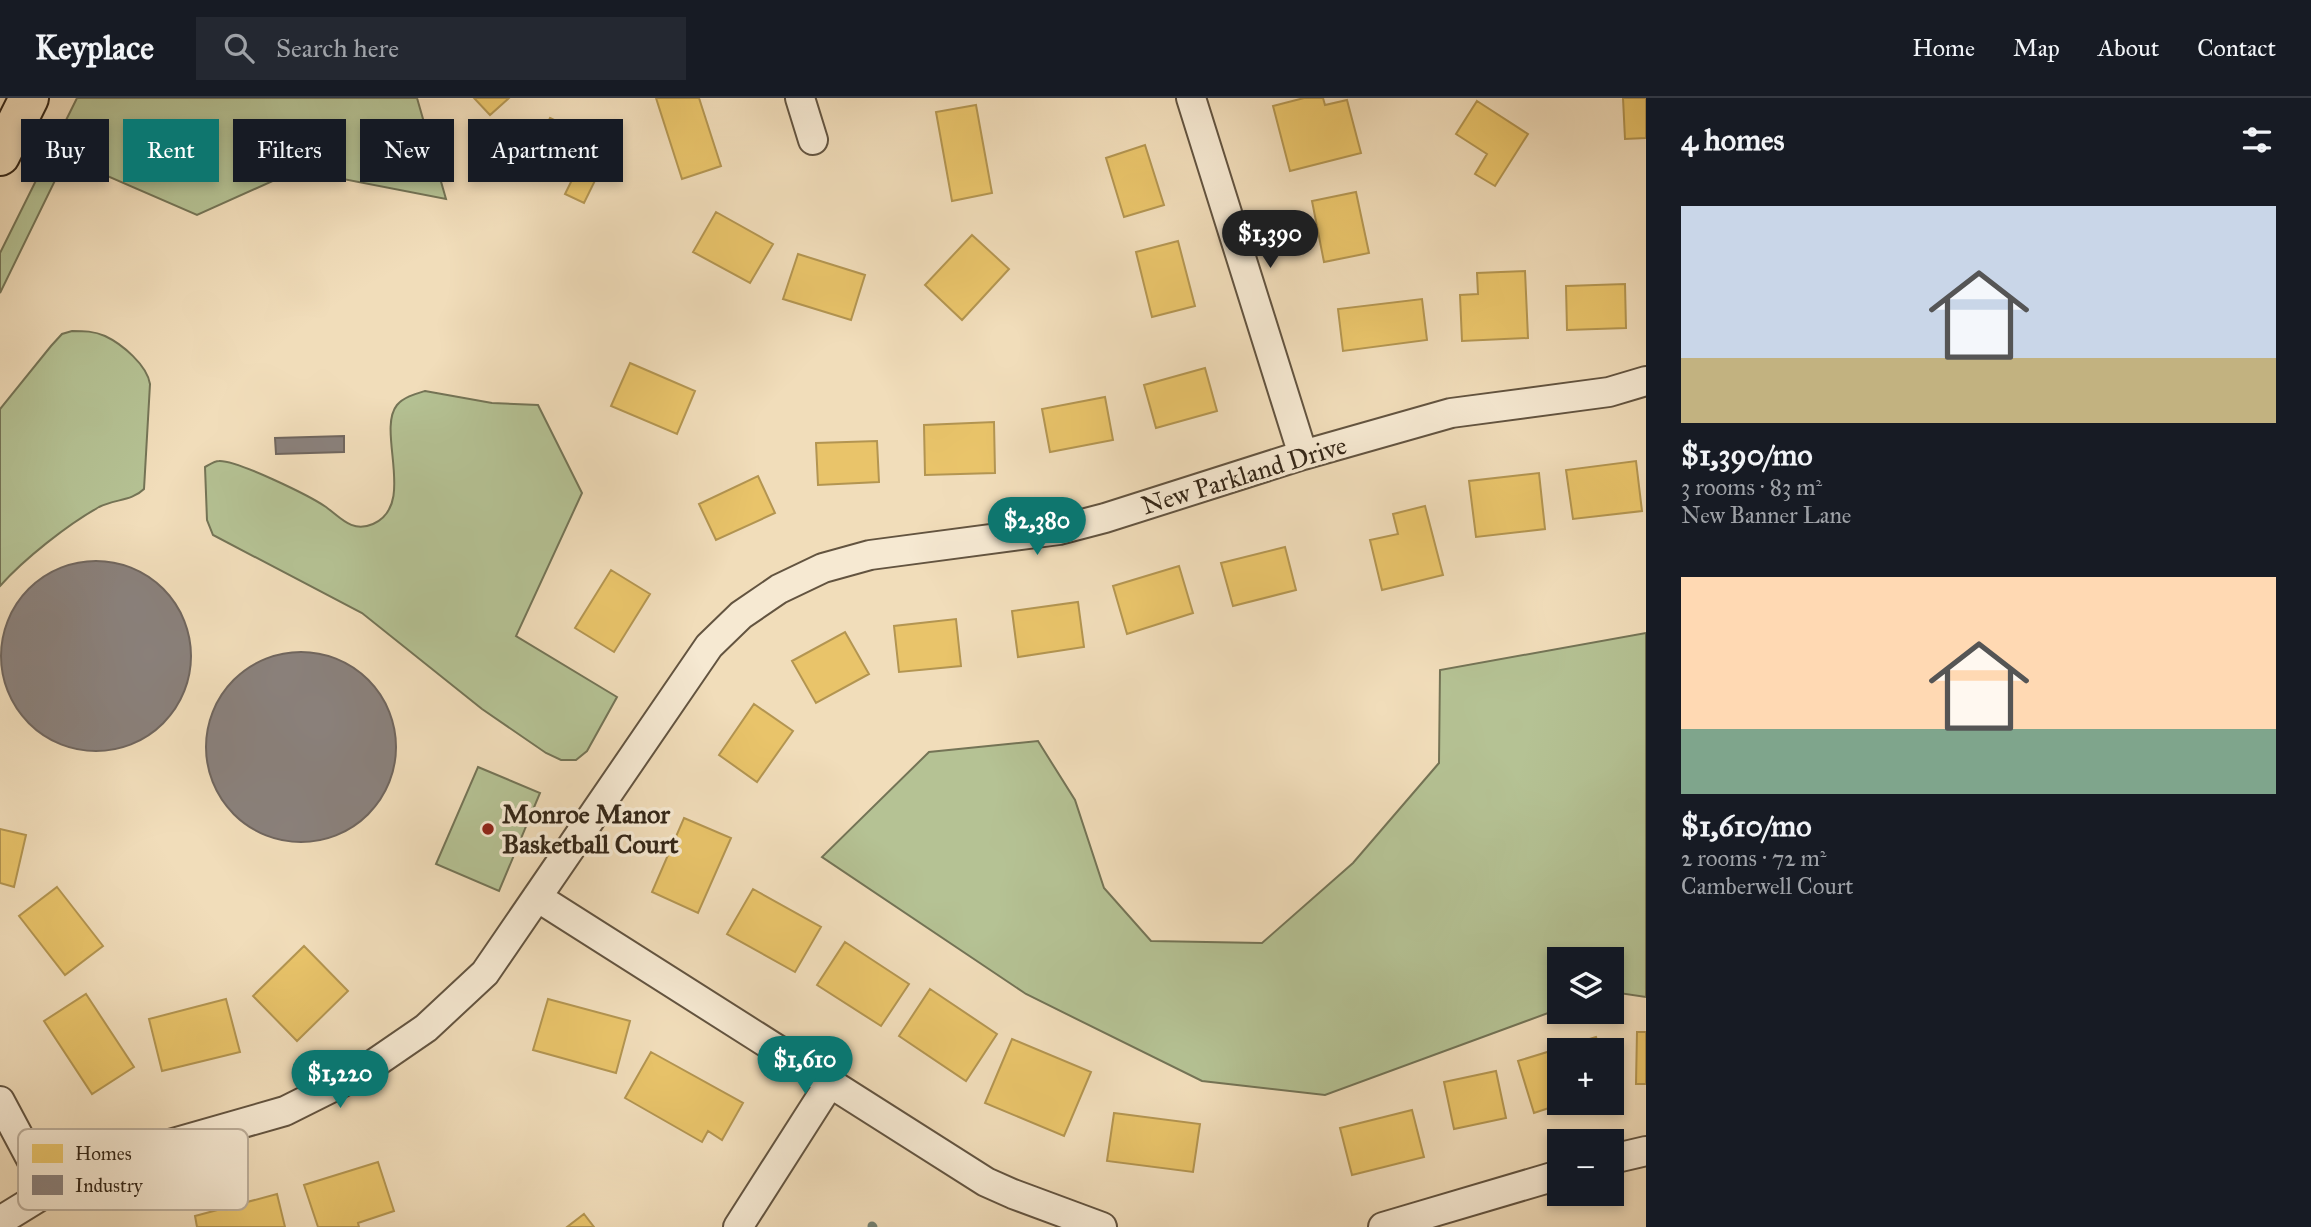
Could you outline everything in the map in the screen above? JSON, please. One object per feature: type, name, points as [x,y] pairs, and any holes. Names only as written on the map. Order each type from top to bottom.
[{"type":"highway","points":[[0,156],[29,98]]},
{"type":"street","points":[[800,98],[813,139]]},
{"type":"street","points":[[1191,98],[1303,455]]},
{"type":"street","name":"New Parkland Drive","points":[[222,1129],[285,1111],[359,1074],[426,1028],[456,1002],[485,973],[709,646],[741,615],[779,589],[823,568],[870,555],[1059,530],[1105,518],[1303,455],[1451,412],[1609,393],[1646,381]]},
{"type":"street","points":[[537,897],[986,1182],[1102,1227]]},
{"type":"street","points":[[738,1227],[830,1083]]},
{"type":"street","points":[[0,1101],[18,1135]]},
{"type":"street","points":[[1624,1157],[1646,1151]]},
{"type":"street","points":[[1383,1227],[1547,1179]]},
{"type":"street","name":"New Parkland Drive","points":[[0,1222],[19,1210]]},
{"type":"green space","points":[[77,98],[417,98],[423,119],[360,119],[360,182],[441,182],[446,199],[346,180],[346,119],[233,119],[233,182],[270,182],[197,215],[109,177],[109,119],[67,119]]},
{"type":"green space","points":[[35,182],[54,182],[0,293],[0,253]]},
{"type":"green space","points":[[72,331],[93,332],[112,340],[133,356],[148,377],[150,384],[144,489],[134,496],[105,504],[73,523],[33,554],[0,586],[0,409],[62,334]]},
{"type":"green space","points":[[425,391],[492,403],[538,405],[582,493],[516,636],[617,697],[587,751],[576,760],[561,760],[546,753],[482,709],[362,613],[213,535],[207,520],[205,467],[219,461],[241,466],[290,487],[353,525],[359,527],[373,524],[386,514],[392,501],[392,417],[400,402]]},
{"type":"green space","points":[[1646,633],[1646,997],[1624,994],[1624,947],[1547,947],[1547,1013],[1325,1095],[1202,1081],[1026,994],[822,857],[929,752],[1038,741],[1075,800],[1104,888],[1151,941],[1262,943],[1353,863],[1439,763],[1440,670]]},
{"type":"green space","name":"Monroe Manor Basketball Court","points":[[478,767],[540,793],[499,891],[436,864]]},
{"type":"building: Homes","points":[[474,98],[509,98],[490,115]]},
{"type":"building: Homes","points":[[656,98],[699,98],[721,166],[682,179]]},
{"type":"building: Homes","points":[[1304,98],[1323,98],[1325,105],[1347,100],[1361,153],[1290,171],[1273,106]]},
{"type":"building: Homes","points":[[1623,98],[1646,98],[1646,138],[1625,139]]},
{"type":"building: Homes","points":[[1477,101],[1528,134],[1495,186],[1475,174],[1487,154],[1456,134]]},
{"type":"building: Homes","points":[[976,105],[992,193],[952,201],[936,112]]},
{"type":"building: Homes","points":[[1145,145],[1164,205],[1124,217],[1106,158]]},
{"type":"building: Homes","points":[[571,182],[594,182],[584,203],[565,194]]},
{"type":"building: Homes","points":[[1356,192],[1369,253],[1324,262],[1312,201]]},
{"type":"building: Homes","points":[[716,212],[773,244],[750,283],[693,252]]},
{"type":"building: Homes","points":[[972,235],[1009,269],[962,320],[925,285]]},
{"type":"building: Homes","points":[[1178,241],[1195,306],[1152,317],[1136,252]]},
{"type":"building: Homes","points":[[798,254],[865,275],[851,320],[783,299]]},
{"type":"building: Homes","points":[[1525,271],[1528,338],[1462,341],[1460,295],[1478,294],[1477,273]]},
{"type":"building: Homes","points":[[1625,284],[1626,328],[1567,330],[1566,286]]},
{"type":"building: Homes","points":[[1422,299],[1427,340],[1343,351],[1338,309]]},
{"type":"building: Homes","points":[[630,363],[695,391],[677,434],[611,406]]},
{"type":"building: Homes","points":[[1205,368],[1217,411],[1156,428],[1144,385]]},
{"type":"building: Homes","points":[[1105,397],[1113,440],[1050,452],[1042,409]]},
{"type":"building: Homes","points":[[994,422],[995,473],[925,475],[924,425]]},
{"type":"building: Homes","points":[[877,441],[879,482],[818,485],[816,443]]},
{"type":"building: Homes","points":[[1636,461],[1642,511],[1573,519],[1566,470]]},
{"type":"building: Homes","points":[[1539,473],[1545,529],[1476,537],[1469,481]]},
{"type":"building: Homes","points":[[758,476],[775,513],[716,540],[699,504]]},
{"type":"building: Homes","points":[[1425,506],[1443,575],[1382,590],[1370,540],[1398,534],[1393,514]]},
{"type":"building: Homes","points":[[1285,547],[1296,590],[1233,606],[1221,563]]},
{"type":"building: Homes","points":[[1179,566],[1193,613],[1127,634],[1113,586]]},
{"type":"building: Homes","points":[[611,570],[650,594],[614,652],[575,628]]},
{"type":"building: Homes","points":[[1078,602],[1084,647],[1018,657],[1012,611]]},
{"type":"building: Homes","points":[[956,619],[961,666],[899,672],[894,626]]},
{"type":"building: Homes","points":[[845,632],[869,674],[816,703],[792,661]]},
{"type":"building: Homes","points":[[754,704],[793,731],[757,782],[719,755]]},
{"type":"building: Homes","points":[[684,818],[731,838],[698,913],[652,892]]},
{"type":"building: Homes","points":[[0,829],[26,835],[14,887],[0,883]]},
{"type":"building: Homes","points":[[57,887],[103,946],[65,975],[19,916]]},
{"type":"building: Homes","points":[[753,889],[821,927],[795,972],[727,934]]},
{"type":"building: Homes","points":[[845,942],[909,984],[881,1026],[817,985]]},
{"type":"building: Homes","points":[[304,946],[348,991],[297,1041],[253,996]]},
{"type":"building: Homes","points":[[930,989],[997,1034],[966,1081],[899,1036]]},
{"type":"building: Homes","points":[[86,994],[134,1067],[92,1094],[44,1021]]},
{"type":"building: Homes","points":[[226,999],[240,1052],[162,1071],[149,1019]]},
{"type":"building: Homes","points":[[548,999],[630,1021],[616,1073],[533,1050]]},
{"type":"building: Homes","points":[[1637,1032],[1646,1032],[1646,1084],[1636,1084]]},
{"type":"building: Homes","points":[[1012,1039],[1091,1072],[1064,1136],[985,1103]]},
{"type":"building: Homes","points":[[651,1052],[743,1103],[722,1140],[708,1131],[702,1142],[625,1098]]},
{"type":"building: Homes","points":[[1547,1052],[1547,1109],[1534,1113],[1518,1061]]},
{"type":"building: Homes","points":[[1496,1071],[1506,1118],[1454,1129],[1444,1082]]},
{"type":"building: Homes","points":[[1412,1110],[1424,1157],[1352,1175],[1340,1128]]},
{"type":"building: Homes","points":[[1114,1113],[1200,1124],[1193,1172],[1107,1161]]},
{"type":"building: Homes","points":[[378,1162],[394,1211],[358,1223],[359,1227],[318,1227],[304,1185]]},
{"type":"building: Homes","points":[[277,1194],[285,1227],[197,1227],[195,1216],[217,1210],[248,1210],[248,1202]]},
{"type":"building: Homes","points":[[584,1214],[594,1227],[567,1227]]},
{"type":"building: Industry","points":[[344,436],[344,452],[276,454],[275,438]]},
{"type":"building: Industry","points":[[96,561],[132,568],[163,589],[184,620],[191,656],[184,692],[163,723],[132,744],[96,751],[60,744],[29,723],[8,692],[1,656],[8,620],[29,589],[60,568]]},
{"type":"building: Industry","points":[[301,652],[337,660],[354,668],[368,680],[380,694],[388,711],[396,747],[388,783],[380,800],[368,814],[354,826],[337,834],[301,842],[265,834],[248,826],[234,814],[222,800],[214,783],[206,747],[214,711],[222,694],[234,680],[248,668],[265,660]]},
{"type":"place","name":"Monroe Manor Basketball Court","points":[[488,829]]}]
